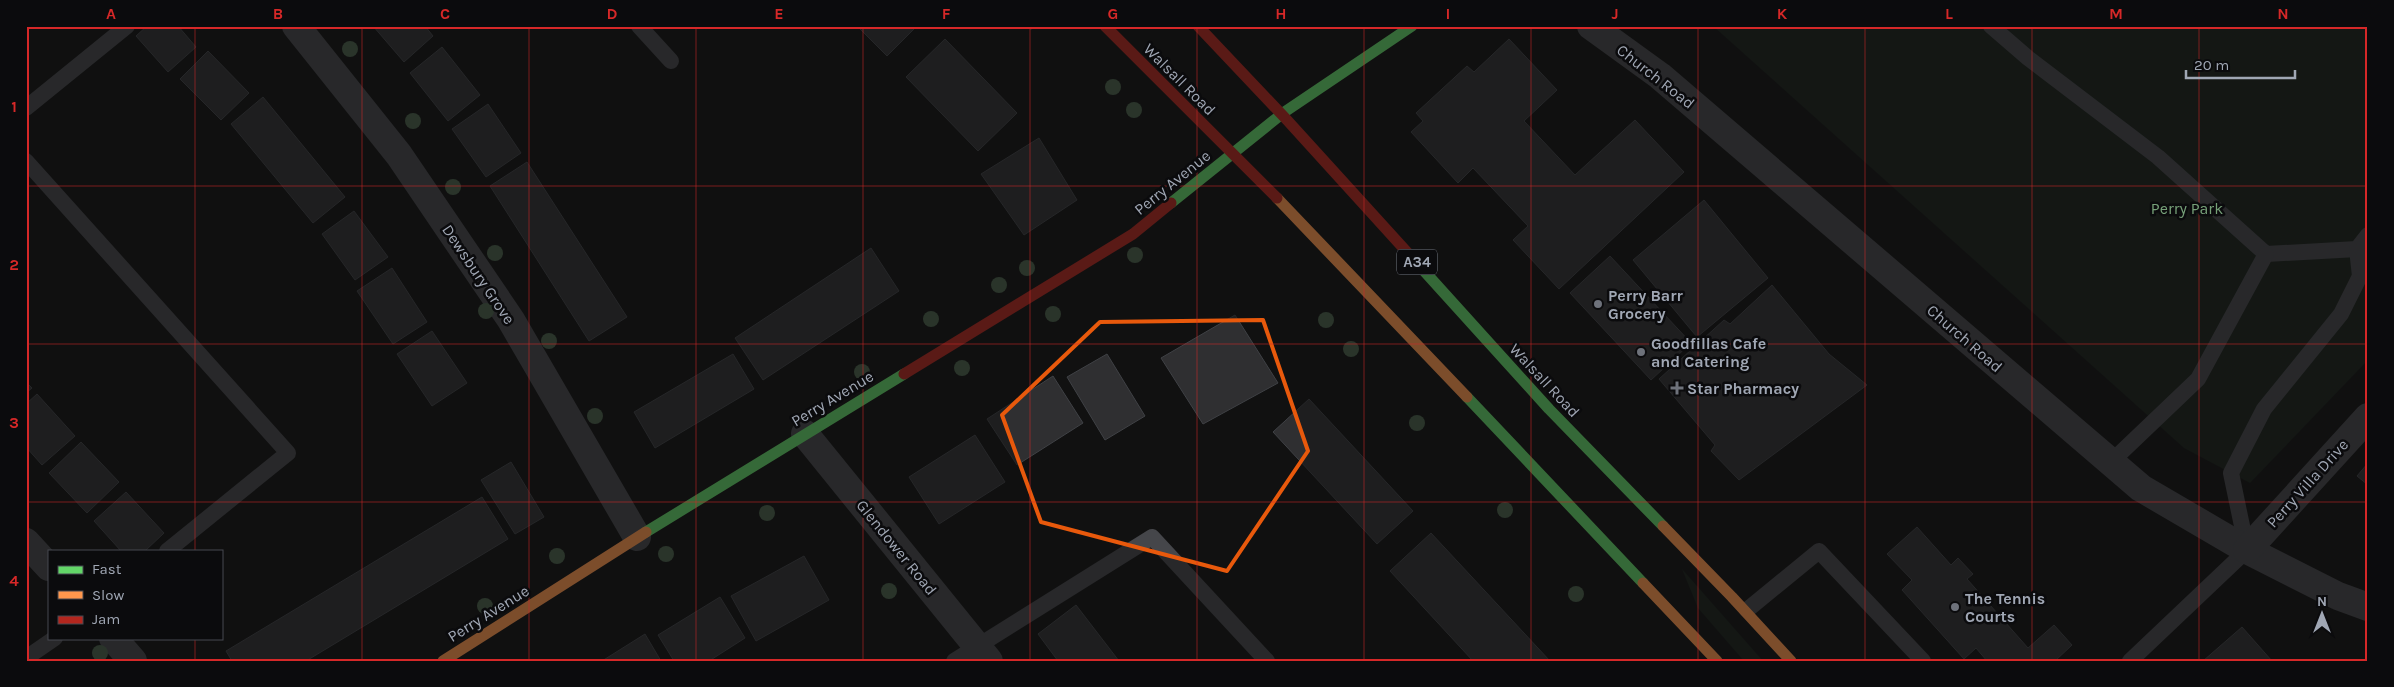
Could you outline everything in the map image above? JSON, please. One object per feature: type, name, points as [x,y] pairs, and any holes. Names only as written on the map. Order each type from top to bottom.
[{"type":"main road","name":"Walsall Road","points":[[1105,26],[1316,237],[1717,661]]},
{"type":"main road","name":"Walsall Road","points":[[1198,26],[1283,114],[1550,411],[1746,610],[1791,661]]},
{"type":"main road","points":[[1232,155],[1283,114],[1412,26]]},
{"type":"main road","name":"Perry Avenue","points":[[443,661],[637,537],[1133,234],[1232,155]]},
{"type":"street","name":"Dewsbury Grove","points":[[296,26],[399,155],[511,320],[637,537]]},
{"type":"street","name":"Church Road","points":[[1590,26],[1660,76],[2141,488],[2247,550],[2338,596],[2368,607]]},
{"type":"street","name":"Perry Villa Drive","points":[[2247,550],[2368,417]]},
{"type":"street","name":"Glendower Road","points":[[805,434],[983,654]]},
{"type":"street","points":[[26,542],[48,566]]},
{"type":"street","points":[[115,640],[133,661]]},
{"type":"lane","points":[[26,108],[127,26]]},
{"type":"lane","points":[[639,26],[671,61]]},
{"type":"lane","points":[[1990,26],[2028,58],[2158,157],[2266,254],[2357,249]]},
{"type":"lane","points":[[26,161],[288,453],[168,550]]},
{"type":"lane","points":[[2130,661],[2247,550],[2231,473],[2264,409],[2341,314],[2360,276],[2357,249],[2368,235]]},
{"type":"lane","points":[[2110,462],[2198,379],[2266,254]]},
{"type":"lane","points":[[954,661],[983,654],[1152,537],[1267,661]]},
{"type":"lane","points":[[1746,610],[1819,551],[1923,661]]},
{"type":"lane","points":[[26,658],[52,640]]},
{"type":"path","points":[[1030,26],[1032,28],[1034,26]]},
{"type":"highlighted area","points":[[1263,320],[1308,451],[1227,571],[1041,522],[1002,415],[1100,322]]},
{"type":"green space","name":"Perry Park","points":[[1713,26],[2368,26],[2368,360],[2250,483],[2184,448]]},
{"type":"green space","points":[[1682,569],[1763,661],[1744,661],[1698,608]]},
{"type":"building","points":[[147,26],[178,26],[196,47],[168,72],[136,36]]},
{"type":"building","points":[[373,26],[425,26],[433,36],[404,62]]},
{"type":"building","points":[[857,26],[917,26],[887,56]]},
{"type":"building","points":[[945,39],[1017,113],[978,151],[906,77]]},
{"type":"building","points":[[1509,39],[1557,90],[1524,121],[1575,175],[1635,120],[1684,172],[1559,289],[1513,240],[1528,226],[1473,168],[1458,183],[1411,132],[1423,121],[1416,113],[1467,66],[1474,72]]},
{"type":"building","points":[[442,47],[480,95],[448,121],[410,73]]},
{"type":"building","points":[[208,51],[249,93],[221,120],[180,79]]},
{"type":"building","points":[[263,97],[345,197],[313,223],[231,124]]},
{"type":"building","points":[[488,104],[521,153],[486,177],[452,129]]},
{"type":"building","points":[[1039,138],[1077,200],[1024,235],[981,174]]},
{"type":"building","points":[[527,162],[627,317],[589,341],[490,186]]},
{"type":"building","points":[[1704,200],[1768,278],[1697,337],[1633,260]]},
{"type":"building","points":[[354,211],[388,257],[355,280],[322,234]]},
{"type":"building","points":[[871,248],[899,291],[763,380],[735,338]]},
{"type":"building","points":[[1610,256],[1691,343],[1651,380],[1570,293]]},
{"type":"building","points":[[392,268],[427,322],[393,344],[357,291]]},
{"type":"building","points":[[1772,285],[1829,354],[1867,385],[1739,480],[1711,451],[1715,445],[1659,379],[1724,320],[1730,324]]},
{"type":"building","points":[[1235,315],[1278,383],[1203,424],[1161,358]]},
{"type":"building","points":[[432,331],[467,383],[432,406],[397,354]]},
{"type":"building","points":[[733,354],[754,389],[655,448],[634,412]]},
{"type":"building","points":[[1107,354],[1145,416],[1105,440],[1067,377]]},
{"type":"building","points":[[1053,376],[1083,423],[1017,465],[987,419]]},
{"type":"building","points":[[26,382],[32,388],[26,393]]},
{"type":"building","points":[[37,394],[75,436],[42,465],[26,447],[26,404]]},
{"type":"building","points":[[1309,399],[1413,511],[1377,544],[1273,432]]},
{"type":"building","points":[[975,435],[1005,482],[939,524],[909,477]]},
{"type":"building","points":[[81,442],[119,482],[87,513],[49,473]]},
{"type":"building","points":[[511,462],[544,517],[515,534],[481,480]]},
{"type":"building","points":[[2368,463],[2368,485],[2357,476]]},
{"type":"building","points":[[126,492],[164,533],[146,550],[120,550],[94,521]]},
{"type":"building","points":[[482,497],[508,539],[306,661],[232,661],[226,651]]},
{"type":"building","name":"The Tennis Courts","points":[[1917,527],[1951,565],[1958,558],[1973,574],[1967,579],[2028,648],[2054,625],[2072,645],[2055,661],[1987,661],[1976,648],[1964,659],[1902,590],[1912,580],[1887,554]]},
{"type":"building","points":[[1431,533],[1550,661],[1473,661],[1390,571]]},
{"type":"building","points":[[804,556],[829,600],[756,641],[731,596]]},
{"type":"building","points":[[720,597],[745,638],[709,661],[674,661],[658,635]]},
{"type":"building","points":[[1076,605],[1119,661],[1058,661],[1038,634]]},
{"type":"building","points":[[2242,627],[2272,661],[2203,661]]},
{"type":"building","points":[[645,634],[661,661],[602,661]]},
{"type":"traffic: fast","points":[[1171,203],[1283,113],[1412,26]]},
{"type":"traffic: fast","points":[[1416,262],[1549,409],[1663,526]]},
{"type":"traffic: fast","points":[[646,532],[904,374]]},
{"type":"traffic: fast","points":[[1467,397],[1643,583]]},
{"type":"traffic: slow","points":[[1277,198],[1467,397]]},
{"type":"traffic: slow","points":[[1663,526],[1791,661]]},
{"type":"traffic: slow","points":[[443,661],[646,532]]},
{"type":"traffic: slow","points":[[1643,583],[1717,661]]},
{"type":"traffic: jam","points":[[1105,26],[1277,198]]},
{"type":"traffic: jam","points":[[1198,26],[1287,120],[1416,262]]},
{"type":"traffic: jam","points":[[904,374],[1133,234],[1171,203]]},
{"type":"place","name":"Perry Barr Grocery","points":[[1598,304]]},
{"type":"place","name":"Goodfillas Cafe and Catering","points":[[1641,352]]},
{"type":"place","name":"Star Pharmacy","points":[[1677,388]]},
{"type":"place","name":"The Tennis Courts","points":[[1955,607]]}]
